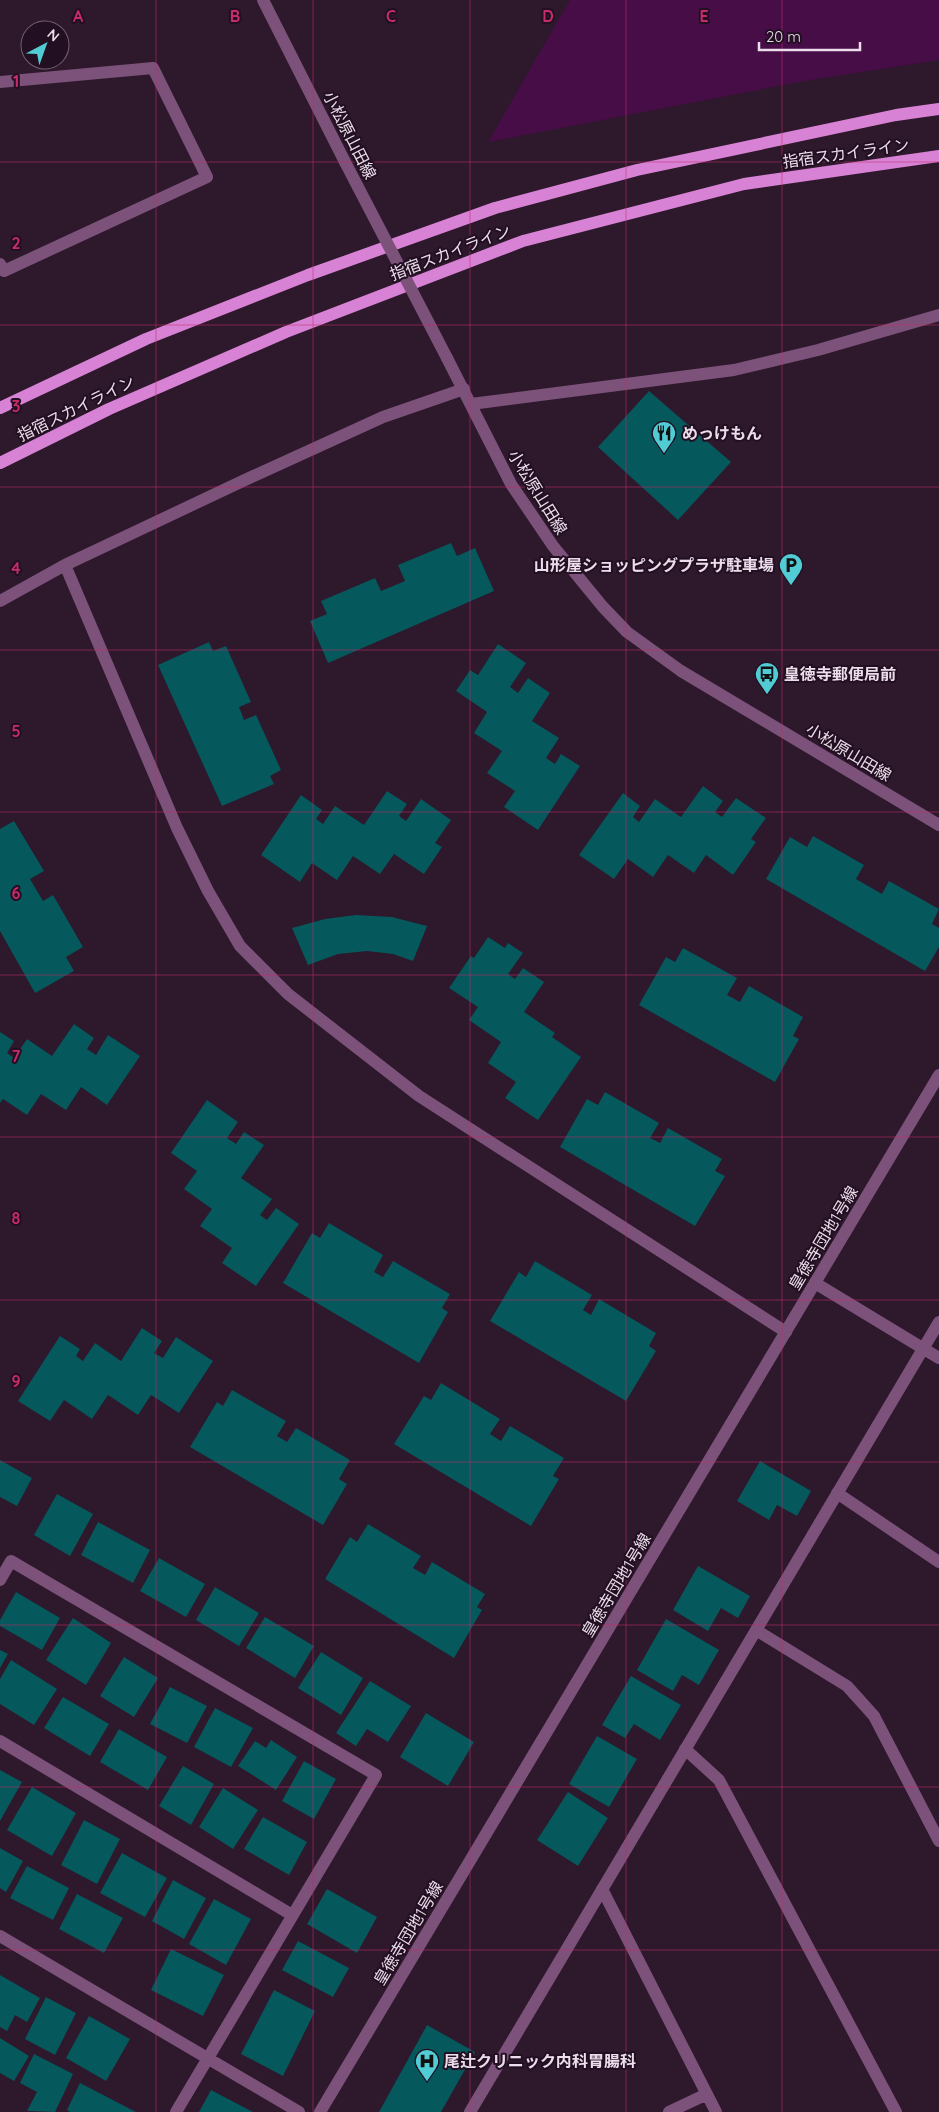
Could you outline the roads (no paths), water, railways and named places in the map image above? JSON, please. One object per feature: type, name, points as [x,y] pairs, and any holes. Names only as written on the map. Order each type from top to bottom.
[{"type":"main road","name":"指宿スカイライン","points":[[0,408],[146,339],[308,275],[495,208],[637,170],[896,114],[939,109]]},
{"type":"main road","name":"指宿スカイライン","points":[[0,463],[109,408],[278,336],[523,241],[744,184],[939,156]]},
{"type":"street","name":"小松原山田線","points":[[263,0],[511,484],[553,546],[603,607],[627,632],[681,672],[939,825]]},
{"type":"street","points":[[0,82],[153,68],[207,176],[4,271],[0,264]]},
{"type":"street","points":[[471,404],[734,370],[818,350],[939,315]]},
{"type":"street","points":[[0,601],[65,565],[383,417],[464,389]]},
{"type":"street","points":[[65,565],[177,828],[208,891],[240,946],[288,994],[419,1096],[786,1332]]},
{"type":"street","name":"皇徳寺団地1号線","points":[[320,2112],[939,1075]]},
{"type":"street","points":[[815,1282],[939,1358]]},
{"type":"street","points":[[470,2112],[939,1322]]},
{"type":"street","points":[[837,1493],[939,1562]]},
{"type":"street","points":[[0,1580],[11,1560],[376,1775],[176,2112]]},
{"type":"street","points":[[756,1630],[847,1686],[874,1716],[939,1841]]},
{"type":"street","points":[[0,1742],[292,1915]]},
{"type":"street","points":[[685,1749],[718,1780],[896,2112]]},
{"type":"street","points":[[602,1889],[716,2112]]},
{"type":"street","points":[[0,1936],[299,2112]]},
{"type":"street","points":[[669,2112],[707,2094]]},
{"type":"place","name":"めっけもん","points":[[664,454]]},
{"type":"place","name":"山形屋ショッピングプラザ駐車場","points":[[791,586]]},
{"type":"place","name":"皇徳寺郵便局前","points":[[767,695]]},
{"type":"place","name":"尾辻クリニック内科胃腸科","points":[[427,2082]]}]
